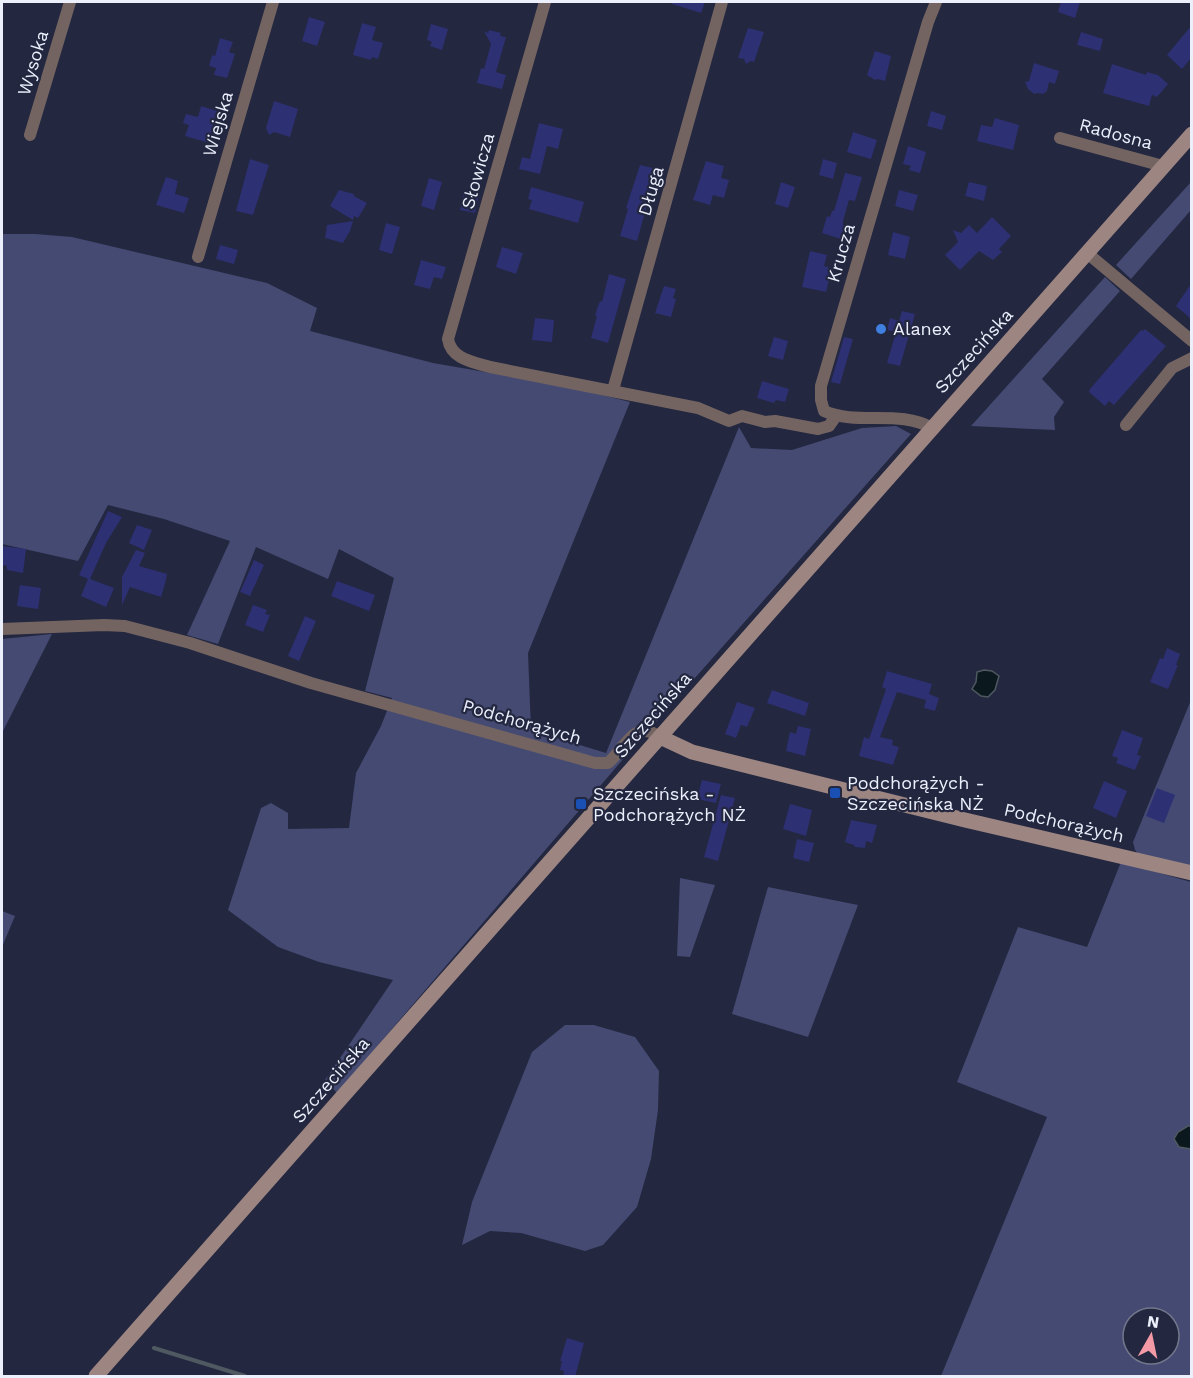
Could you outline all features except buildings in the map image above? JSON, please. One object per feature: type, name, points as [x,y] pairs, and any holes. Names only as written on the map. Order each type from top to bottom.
[{"type":"main road","name":"Szczecińska","points":[[96,1377],[1191,134]]},
{"type":"main road","name":"Podchorążych","points":[[660,737],[679,747],[703,754],[965,820],[1191,873]]},
{"type":"street","name":"Wysoka","points":[[30,135],[70,2]]},
{"type":"street","name":"Wiejska","points":[[198,257],[273,2]]},
{"type":"street","name":"Słowicza","points":[[545,2],[448,339],[452,350],[465,359],[490,367],[613,390]]},
{"type":"street","name":"Długa","points":[[613,390],[722,2]]},
{"type":"street","name":"Krucza","points":[[836,416],[824,411],[821,386],[928,22],[936,2]]},
{"type":"street","name":"Radosna","points":[[1059,138],[1163,166]]},
{"type":"street","points":[[1087,253],[1191,341]]},
{"type":"street","points":[[1126,425],[1172,368],[1191,358]]},
{"type":"street","points":[[613,390],[698,408],[729,421],[742,416],[765,422],[775,421],[818,429],[829,426],[836,416],[909,420],[932,428]]},
{"type":"street","name":"Podchorążych","points":[[2,629],[104,625],[135,628],[190,643],[311,683],[595,763],[608,763],[639,732],[648,730],[660,737]]},
{"type":"shaded area","points":[[1191,182],[1191,210],[1131,279],[1116,265]]},
{"type":"shaded area","points":[[2,234],[72,237],[267,283],[317,308],[310,331],[433,363],[567,386],[630,402],[528,653],[531,730],[606,753],[739,427],[751,448],[792,450],[862,428],[896,426],[911,434],[625,757],[337,1093],[325,1080],[393,980],[319,962],[278,947],[228,910],[261,808],[271,803],[288,813],[288,829],[349,828],[356,773],[381,726],[392,698],[365,691],[394,578],[339,549],[328,579],[256,547],[218,644],[187,635],[230,541],[164,519],[108,505],[78,561],[2,544]]},
{"type":"shaded area","points":[[1105,277],[1120,291],[1042,379],[1064,402],[1054,417],[1055,430],[971,426]]},
{"type":"shaded area","points":[[52,634],[3,731],[2,734],[2,639]]},
{"type":"shaded area","points":[[992,671],[999,676],[995,690],[988,697],[981,696],[972,689],[976,682],[977,672]]},
{"type":"shaded area","points":[[1191,700],[1191,868],[1139,855],[1133,842]]},
{"type":"shaded area","points":[[1121,862],[1191,882],[1191,1376],[941,1376],[1047,1117],[957,1082],[1018,927],[1087,947]]},
{"type":"shaded area","points":[[680,878],[715,885],[690,957],[677,956]]},
{"type":"shaded area","points":[[768,887],[858,905],[808,1037],[732,1014]]},
{"type":"shaded area","points":[[2,911],[15,916],[2,947]]},
{"type":"shaded area","points":[[565,1025],[594,1025],[635,1037],[659,1071],[658,1110],[651,1159],[637,1207],[603,1245],[585,1251],[521,1233],[490,1231],[462,1245],[472,1202],[532,1052]]},
{"type":"shaded area","points":[[1191,1126],[1191,1149],[1179,1147],[1174,1139],[1178,1132]]},
{"type":"waterway","points":[[154,1348],[245,1376]]},
{"type":"place","name":"Alanex","points":[[881,329]]},
{"type":"place","name":"Podchorążych - Szczecińska NŻ","points":[[835,793]]},
{"type":"place","name":"Szczecińska - Podchorążych NŻ","points":[[581,804]]}]
